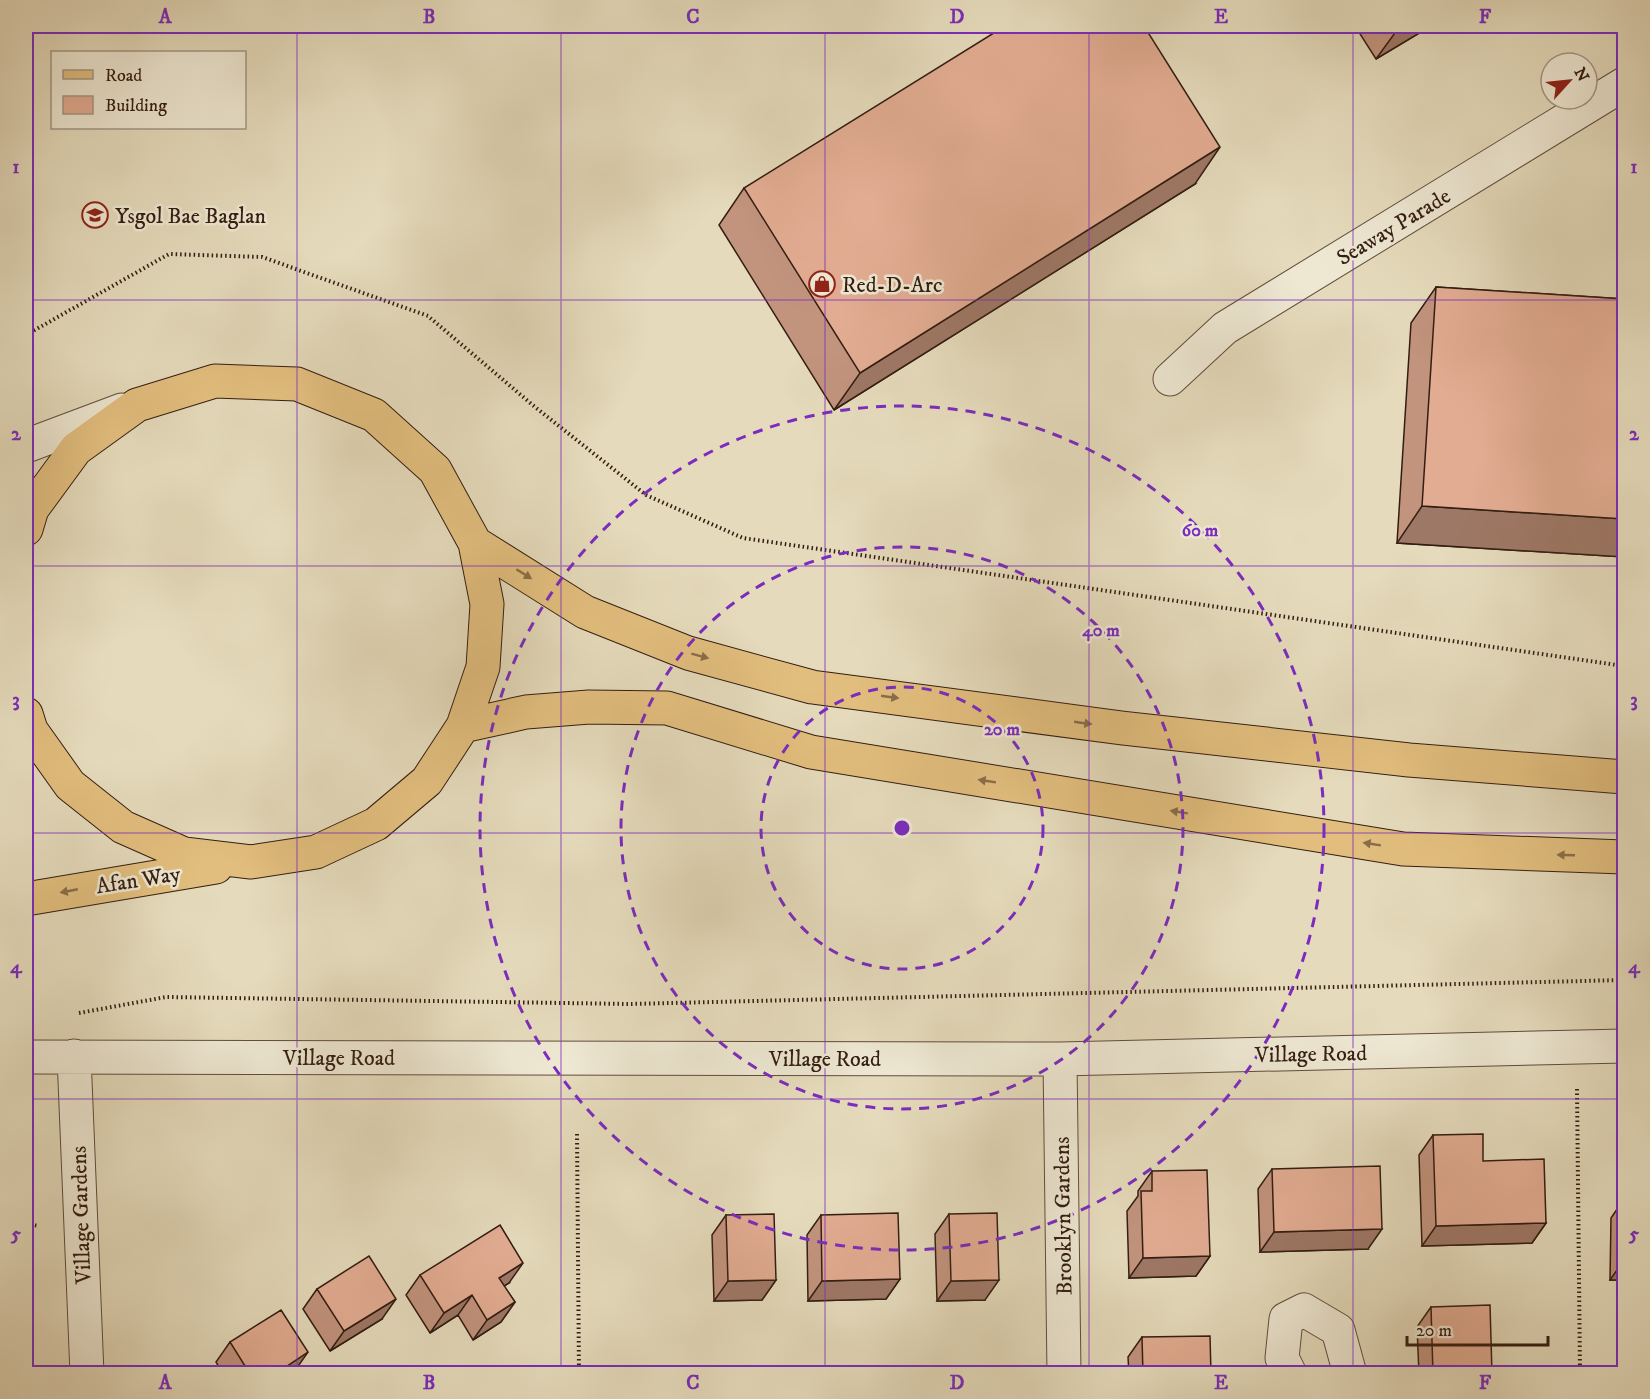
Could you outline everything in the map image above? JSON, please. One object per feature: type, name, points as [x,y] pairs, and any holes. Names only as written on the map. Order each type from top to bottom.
[{"type":"main road","points":[[26,529],[32,509],[76,449],[136,405],[215,381],[297,384],[374,415],[435,470],[475,543],[487,604],[483,667],[463,726],[427,781],[376,824],[316,852],[251,862],[184,854],[123,827],[70,785],[31,730],[26,714]]},
{"type":"main road","points":[[475,543],[585,612],[688,653],[812,687],[1145,731],[1409,760],[1624,777]]},
{"type":"main road","points":[[463,726],[526,712],[589,707],[667,708],[811,752],[1403,849],[1624,857]]},
{"type":"main road","name":"Afan Way","points":[[26,899],[129,879],[251,862]]},
{"type":"street","name":"Seaway Parade","points":[[1170,379],[1225,328],[1624,84]]},
{"type":"street","points":[[26,446],[136,405]]},
{"type":"street","name":"Village Road","points":[[26,1057],[1060,1059],[1624,1046]]},
{"type":"street","name":"Village Gardens","points":[[74,1056],[87,1374]]},
{"type":"street","name":"Brooklyn Gardens","points":[[1060,1059],[1064,1374]]},
{"type":"street","points":[[1290,1374],[1282,1358],[1286,1319],[1304,1310],[1338,1330],[1349,1373]]},
{"type":"path","points":[[26,335],[170,254],[262,258],[428,316],[646,495],[743,538],[1624,666]]},
{"type":"path","points":[[72,1014],[166,998],[630,1004],[1624,980]]},
{"type":"path","points":[[1576,1046],[1580,1374]]},
{"type":"path","points":[[578,1134],[578,1373]]},
{"type":"building","points":[[1005,26],[1144,26],[1220,147],[860,373],[744,188]]},
{"type":"building","points":[[1436,287],[1624,299],[1624,519],[1422,506]]},
{"type":"building","points":[[1483,1134],[1483,1161],[1544,1159],[1546,1223],[1436,1226],[1433,1135]]},
{"type":"building","points":[[1380,1166],[1382,1229],[1274,1232],[1272,1169]]},
{"type":"building","points":[[1207,1170],[1210,1256],[1143,1258],[1141,1191],[1152,1191],[1152,1171]]},
{"type":"building","points":[[898,1213],[900,1279],[822,1281],[821,1215]]},
{"type":"building","points":[[997,1213],[999,1280],[951,1281],[949,1214]]},
{"type":"building","points":[[774,1214],[776,1280],[728,1281],[726,1215]]},
{"type":"building","points":[[500,1225],[523,1263],[499,1278],[515,1302],[487,1320],[472,1295],[444,1313],[420,1275]]},
{"type":"building","points":[[369,1256],[396,1299],[344,1331],[317,1289]]},
{"type":"building","points":[[1490,1305],[1492,1374],[1433,1374],[1431,1307]]},
{"type":"building","points":[[281,1310],[308,1352],[275,1374],[250,1374],[230,1342]]},
{"type":"building","points":[[1210,1336],[1211,1374],[1143,1374],[1142,1337]]},
{"type":"place","name":"Ysgol Bae Baglan","points":[[95,215]]},
{"type":"place","name":"Red-D-Arc","points":[[822,284]]}]
